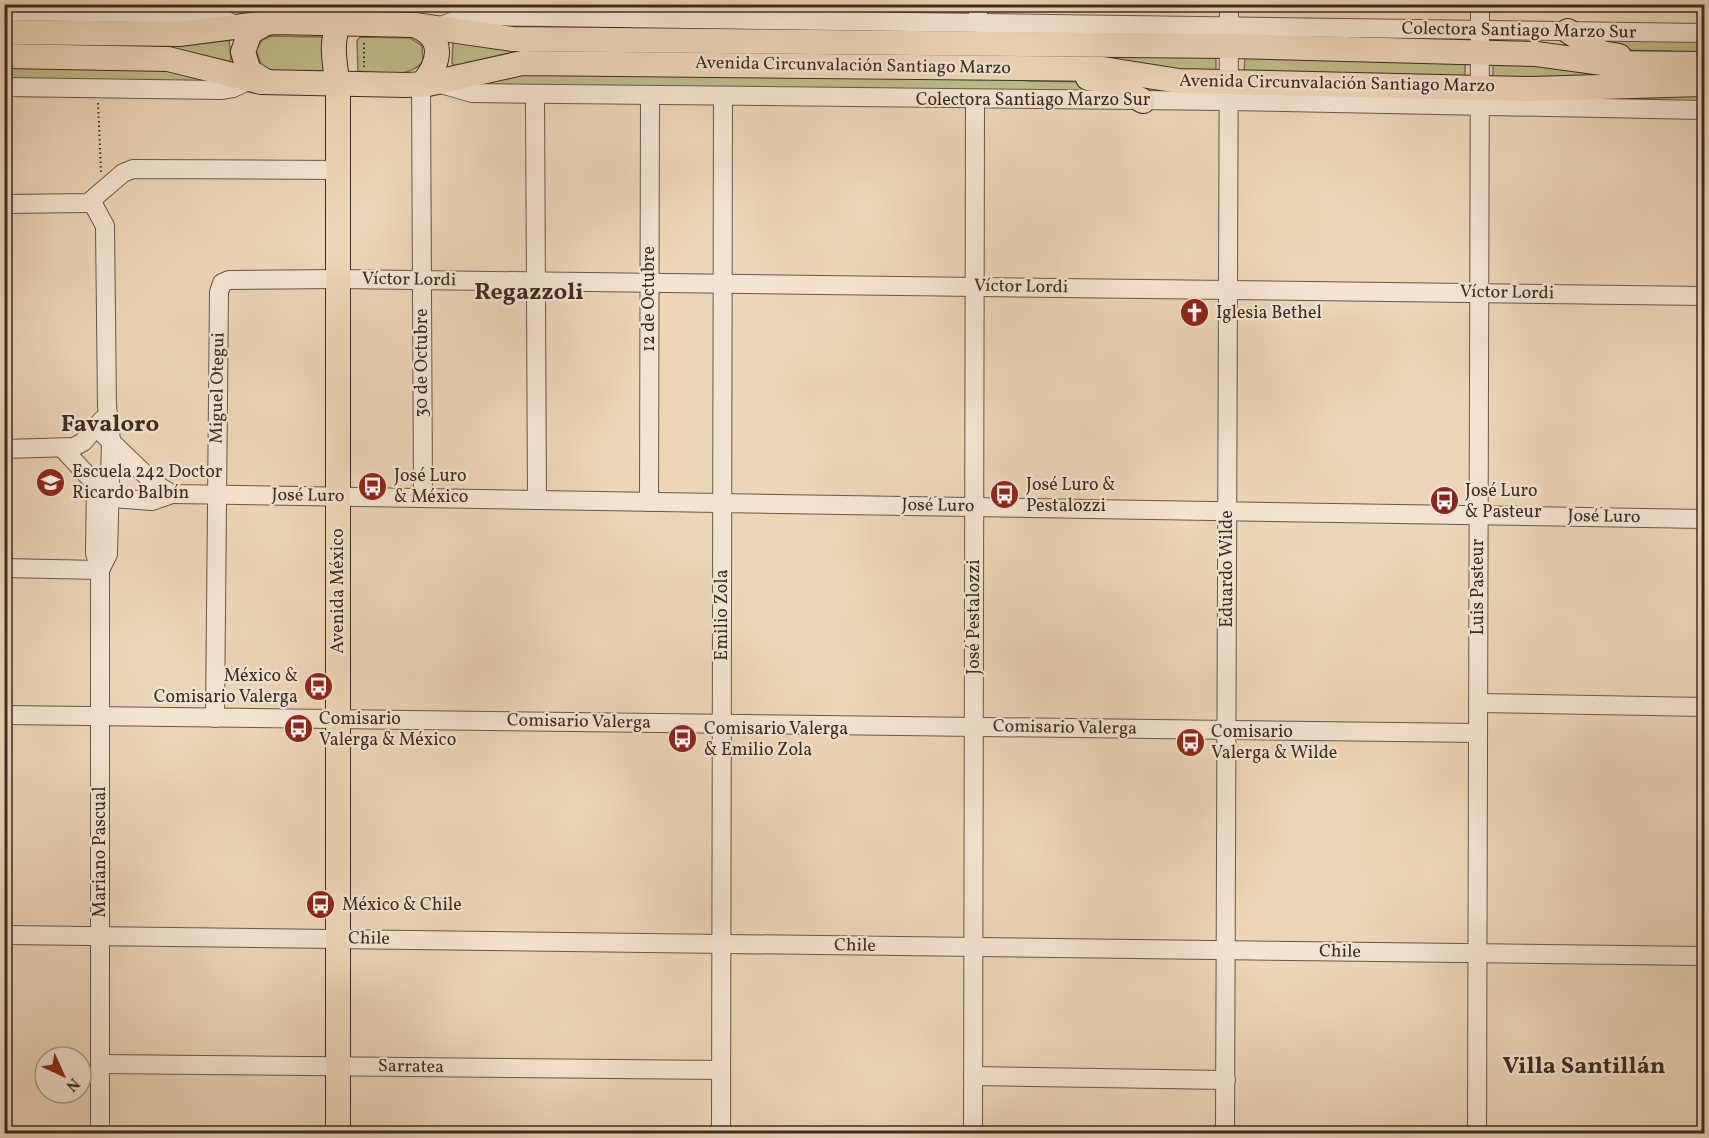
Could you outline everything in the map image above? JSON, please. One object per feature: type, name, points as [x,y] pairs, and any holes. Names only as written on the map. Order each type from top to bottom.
[{"type":"main road","name":"Avenida Circunvalación Santiago Marzo","points":[[4,32],[166,34],[339,14],[519,39],[1229,36],[1480,42],[1536,54],[1603,63],[1704,63]]},
{"type":"main road","name":"Avenida México","points":[[338,1134],[338,84],[348,69],[349,41],[339,14]]},
{"type":"main road","points":[[261,81],[246,67],[243,52],[247,36],[254,28],[274,22]]},
{"type":"main road","points":[[408,24],[427,32],[437,50],[435,66],[428,83]]},
{"type":"main road","points":[[1568,32],[1610,56],[1669,57],[1704,63]]},
{"type":"main road","name":"Avenida Circunvalación Santiago Marzo","points":[[4,56],[168,59],[261,81],[338,84],[428,83],[522,63],[1110,69],[1228,92],[1480,97],[1551,89],[1704,84]]},
{"type":"main road","points":[[969,67],[1030,76],[1099,79],[1143,101]]},
{"type":"street","points":[[978,4],[978,23]]},
{"type":"street","name":"Eduardo Wilde","points":[[1226,1134],[1229,4]]},
{"type":"street","name":"Luis Pasteur","points":[[1477,1134],[1480,4]]},
{"type":"street","points":[[4,11],[91,8],[206,14],[238,26]]},
{"type":"street","points":[[436,28],[459,19],[475,16],[721,12],[1229,36]]},
{"type":"street","name":"Colectora Santiago Marzo Sur","points":[[1480,42],[1568,32],[1704,33]]},
{"type":"street","points":[[4,87],[220,90],[261,81]]},
{"type":"street","name":"Colectora Santiago Marzo Sur","points":[[428,83],[462,92],[975,100],[1143,101],[1228,92]]},
{"type":"street","name":"30 de Octubre","points":[[423,498],[422,280],[428,83]]},
{"type":"street","points":[[535,94],[537,500]]},
{"type":"street","name":"12 de Octubre","points":[[649,502],[650,96]]},
{"type":"street","name":"Emilio Zola","points":[[721,1134],[723,97]]},
{"type":"street","points":[[1480,97],[1704,110]]},
{"type":"street","name":"José Pestalozzi","points":[[973,1134],[975,100]]},
{"type":"street","points":[[4,204],[80,205],[92,202],[120,175],[133,169],[338,170]]},
{"type":"street","name":"Mariano Pascual","points":[[92,202],[105,226],[107,406],[111,440],[95,553],[100,570],[100,1134]]},
{"type":"street","name":"Miguel Otegui","points":[[214,718],[220,286],[232,279],[338,279]]},
{"type":"street","name":"Víctor Lordi","points":[[338,279],[1704,296]]},
{"type":"street","name":"Mariano Pascual","points":[[97,428],[107,406]]},
{"type":"street","points":[[4,449],[63,449],[78,446],[97,428],[157,486],[172,494]]},
{"type":"street","points":[[63,449],[103,491]]},
{"type":"street","name":"José Luro","points":[[103,491],[152,501],[172,494],[1704,519]]},
{"type":"street","points":[[4,568],[100,570]]},
{"type":"street","points":[[1478,703],[1704,707]]},
{"type":"street","name":"Comisario Valerga","points":[[4,715],[1478,733]]},
{"type":"street","name":"Chile","points":[[4,935],[1704,956]]},
{"type":"street","name":"Sarratea","points":[[100,1064],[721,1070]]},
{"type":"street","points":[[973,1076],[1226,1080]]},
{"type":"path","points":[[364,37],[364,72]]},
{"type":"path","points":[[98,88],[101,175]]},
{"type":"shaded area","points":[[271,36],[323,37],[324,71],[273,71],[262,67],[256,50],[262,40]]},
{"type":"shaded area","points":[[360,37],[410,38],[422,46],[423,61],[411,70],[402,73],[374,74],[358,71],[357,41]]},
{"type":"shaded area","points":[[1593,37],[1704,39],[1704,56],[1670,51],[1611,50]]},
{"type":"shaded area","points":[[5,39],[229,39],[231,60],[229,63],[5,50]]},
{"type":"shaded area","points":[[453,41],[1216,57],[1216,71],[456,67],[452,63]]},
{"type":"shaded area","points":[[1245,57],[1465,63],[1465,77],[1244,72]]},
{"type":"shaded area","points":[[5,63],[158,65],[227,81],[5,81]]},
{"type":"shaded area","points":[[1493,63],[1704,77],[1493,78]]},
{"type":"shaded area","points":[[503,74],[969,74],[1030,81],[1090,82],[1120,94],[466,85]]},
{"type":"shaded area","points":[[1704,91],[1704,103],[1531,98]]},
{"type":"place","name":"Iglesia Bethel","points":[[1195,313]]},
{"type":"place","name":"Escuela 242 Doctor Ricardo Balbín","points":[[51,482]]},
{"type":"place","name":"José Luro & México","points":[[373,486]]},
{"type":"place","name":"José Luro & Pestalozzi","points":[[1005,495]]},
{"type":"place","name":"José Luro & Pasteur","points":[[1444,501]]},
{"type":"place","name":"México & Comisario Valerga","points":[[319,686]]},
{"type":"place","name":"Comisario Valerga & México","points":[[298,729]]},
{"type":"place","name":"Comisario Valerga & Emilio Zola","points":[[683,739]]},
{"type":"place","name":"Comisario Valerga & Wilde","points":[[1190,742]]},
{"type":"place","name":"México & Chile","points":[[321,905]]},
{"type":"district","name":"Regazzoli","points":[[529,293]]},
{"type":"district","name":"Favaloro","points":[[110,425]]},
{"type":"district","name":"Villa Santillán","points":[[1584,1067]]}]
